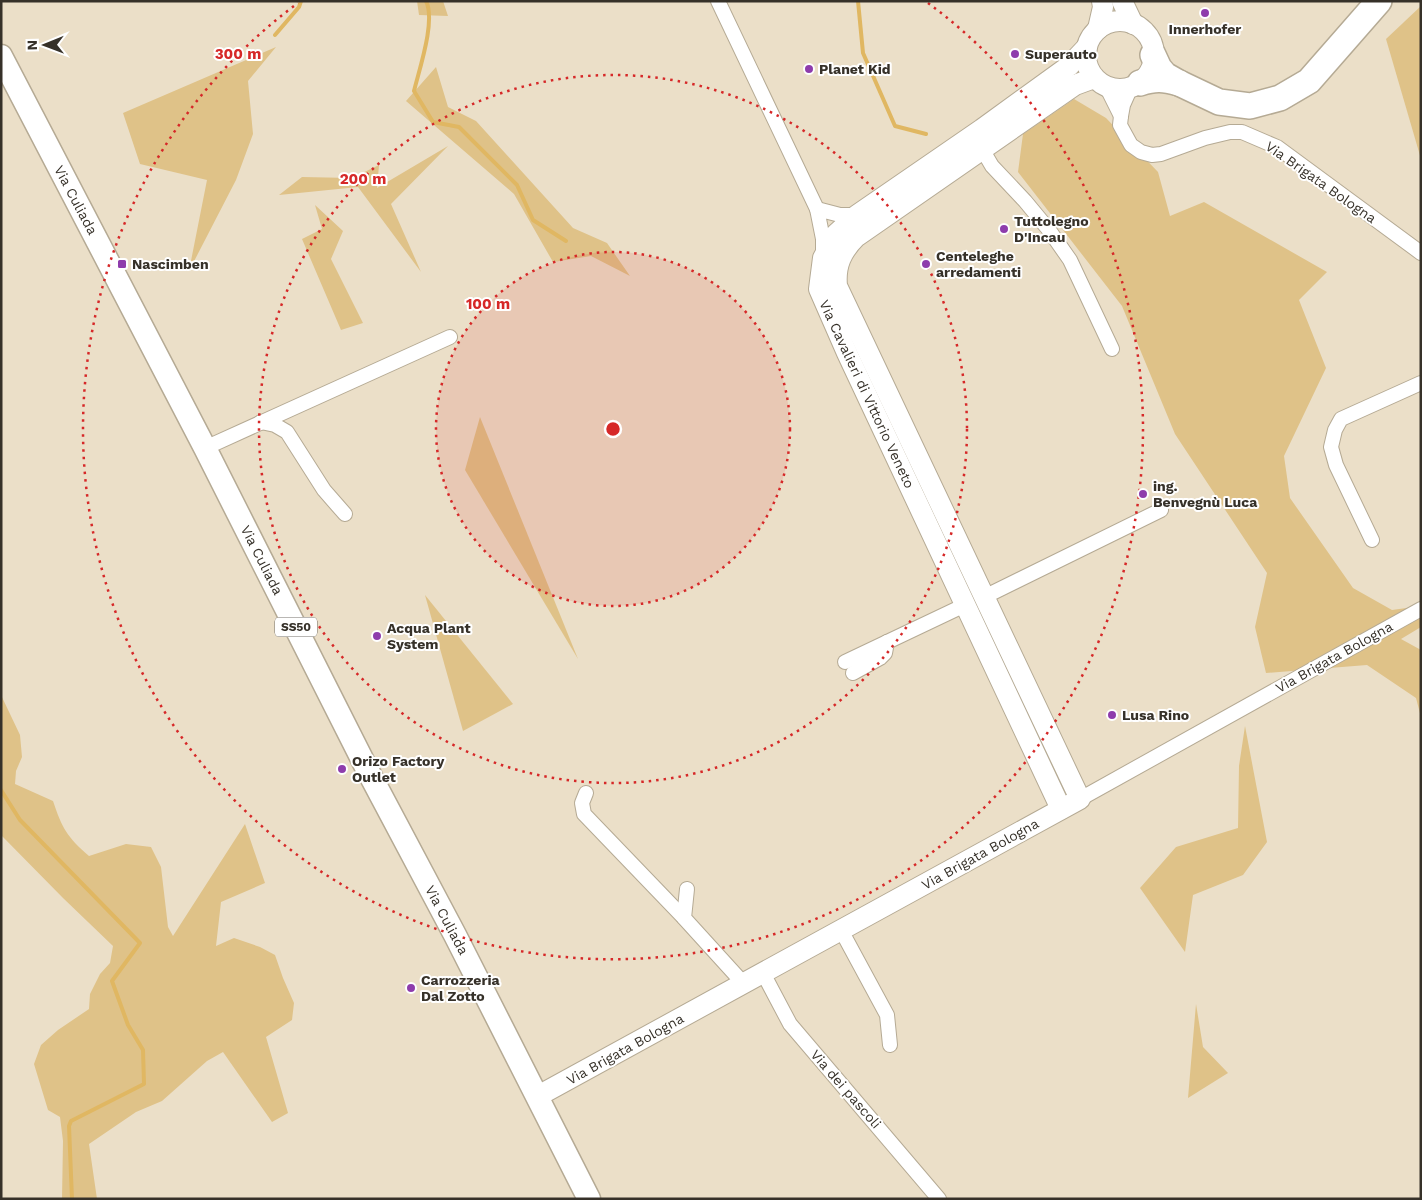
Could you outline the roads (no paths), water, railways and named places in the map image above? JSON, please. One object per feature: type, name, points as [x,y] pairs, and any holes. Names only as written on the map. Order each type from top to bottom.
[{"type":"highway","points":[[1154,55],[1159,68],[1165,75],[1179,83],[1219,102],[1250,106],[1280,98],[1309,81],[1379,1]]},
{"type":"highway","points":[[1135,85],[1153,79],[1163,79],[1179,83]]},
{"type":"main road","name":"Via Culiada","points":[[1,56],[205,448],[368,771],[455,935],[590,1199]]},
{"type":"street","points":[[718,1],[817,209],[823,239],[823,258]]},
{"type":"street","points":[[1102,1],[1104,7],[1098,29],[1087,47],[1087,64],[1100,82],[1114,89],[1135,85]]},
{"type":"street","points":[[1122,1],[1133,24]]},
{"type":"street","points":[[1098,29],[1113,22],[1133,24],[1145,33],[1150,40],[1154,55],[1150,71],[1135,85],[1123,105],[1120,116]]},
{"type":"street","name":"Via Cavalieri di Vittorio Veneto","points":[[1061,809],[846,352],[819,289],[823,258],[836,234],[857,215],[1069,66],[1087,47]]},
{"type":"street","name":"Via Cavalieri di Vittorio Veneto","points":[[1080,799],[837,286],[836,276],[846,248],[856,237],[1075,85],[1100,82]]},
{"type":"street","name":"Via Brigata Bologna","points":[[1100,82],[1120,116],[1120,125],[1131,145],[1141,152],[1152,155],[1161,154],[1205,138],[1230,132],[1242,132],[1254,136],[1277,147],[1421,252]]},
{"type":"street","points":[[982,149],[992,166],[1043,222],[1070,260],[1112,349]]},
{"type":"street","points":[[817,209],[840,215],[857,215]]},
{"type":"street","points":[[205,448],[450,337]]},
{"type":"street","points":[[1372,540],[1336,465],[1331,447],[1335,430],[1341,419],[1421,383]]},
{"type":"street","points":[[261,422],[275,425],[287,432],[324,490],[345,514]]},
{"type":"street","points":[[984,597],[1161,510]]},
{"type":"street","points":[[845,662],[965,605]]},
{"type":"street","name":"Via Brigata Bologna","points":[[538,1096],[1080,799],[1421,609]]},
{"type":"street","points":[[854,673],[880,658],[885,653],[887,642]]},
{"type":"street","points":[[586,793],[582,802],[584,814],[684,918],[744,984]]},
{"type":"street","points":[[684,918],[687,889]]},
{"type":"street","points":[[841,930],[887,1015],[890,1046]]},
{"type":"street","name":"Via dei pascoli","points":[[763,973],[790,1024],[939,1199]]},
{"type":"waterway","points":[[275,35],[299,7],[301,1]]},
{"type":"waterway","points":[[426,1],[429,10],[428,33],[414,91],[433,122],[459,127],[517,185],[533,220],[566,241]]},
{"type":"waterway","points":[[858,1],[863,53],[895,126],[926,134]]},
{"type":"waterway","points":[[1,790],[20,820],[140,943],[112,981],[128,1025],[143,1050],[144,1084],[71,1121],[69,1126],[72,1199]]},
{"type":"place","name":"Innerhofer","points":[[1205,13]]},
{"type":"place","name":"Superauto","points":[[1015,54]]},
{"type":"place","name":"Planet Kid","points":[[809,69]]},
{"type":"place","name":"Tuttolegno D'Incau","points":[[1004,229]]},
{"type":"place","name":"Nascimben","points":[[122,264]]},
{"type":"place","name":"Centeleghe arredamenti","points":[[926,264]]},
{"type":"place","name":"ing. Benvegnù Luca","points":[[1143,494]]},
{"type":"place","name":"Acqua Plant System","points":[[377,636]]},
{"type":"place","name":"Lusa Rino","points":[[1112,715]]},
{"type":"place","name":"Orizo Factory Outlet","points":[[342,769]]},
{"type":"place","name":"Carrozzeria Dal Zotto","points":[[411,988]]}]
